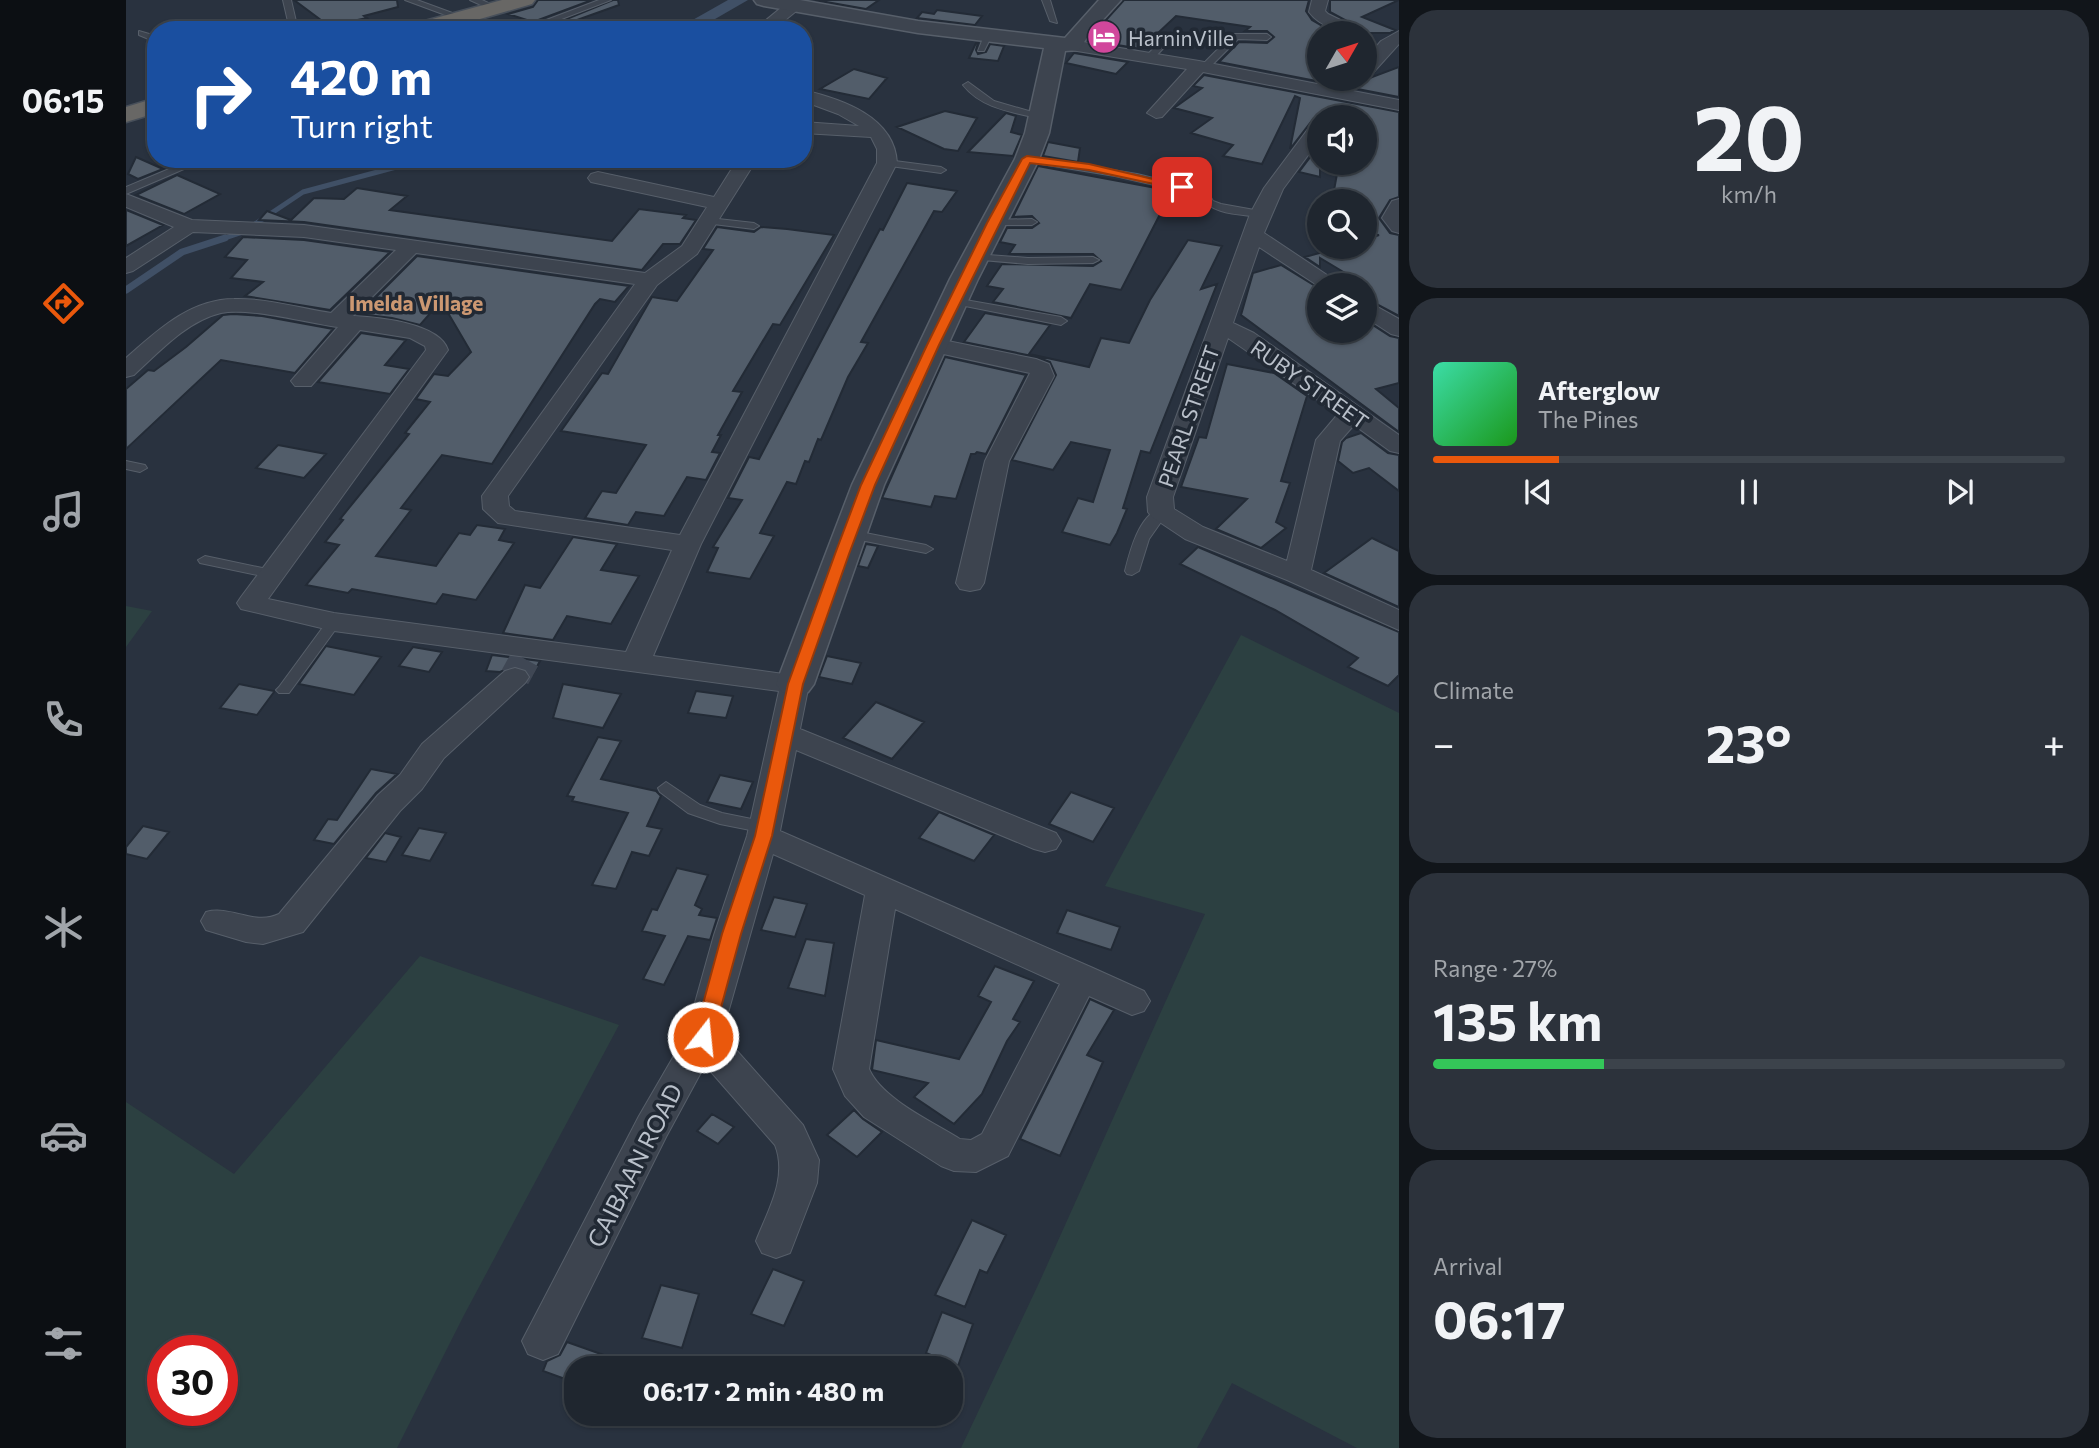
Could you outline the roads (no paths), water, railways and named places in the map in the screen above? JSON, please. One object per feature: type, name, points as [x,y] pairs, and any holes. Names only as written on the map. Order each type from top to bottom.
[{"type":"highway","points":[[451,21],[525,0]]},
{"type":"highway","points":[[126,115],[147,109]]},
{"type":"street","points":[[764,0],[918,27],[984,42],[1061,36],[1150,57],[1399,105]]},
{"type":"street","name":"CAIBAAN ROAD","points":[[543,1341],[652,1127],[703,1037],[764,831],[795,684],[868,485],[975,257],[1027,159],[1061,36],[1079,32],[1111,0]]},
{"type":"street","points":[[1320,0],[1317,12],[1331,21]]},
{"type":"street","points":[[774,21],[794,5]]},
{"type":"street","points":[[1377,39],[1395,43]]},
{"type":"street","points":[[1377,60],[1395,43]]},
{"type":"street","points":[[1156,113],[1202,67]]},
{"type":"street","points":[[1334,105],[1345,91]]},
{"type":"street","points":[[636,663],[688,544],[887,163],[888,156],[878,133],[857,118],[812,99]]},
{"type":"street","points":[[812,128],[878,133]]},
{"type":"street","name":"PEARL STREET","points":[[1307,143],[1274,188],[1256,224],[1160,497],[1161,512],[1194,533],[1297,574],[1399,621]]},
{"type":"street","points":[[688,544],[507,518],[496,509],[495,496],[649,280],[690,250],[742,168]]},
{"type":"street","points":[[598,178],[714,213]]},
{"type":"street","points":[[126,200],[188,226],[266,229],[413,245],[649,280]]},
{"type":"street","points":[[1399,205],[1392,218],[1399,227]]},
{"type":"street","points":[[1256,224],[1316,273]]},
{"type":"street","points":[[126,267],[188,226]]},
{"type":"street","points":[[303,381],[345,321],[413,245]]},
{"type":"street","points":[[126,370],[183,321],[236,295],[345,321],[416,332],[429,337],[437,351],[251,603],[524,661],[636,663],[795,684]]},
{"type":"street","points":[[1377,314],[1396,324]]},
{"type":"street","name":"RUBY STREET","points":[[1219,325],[1246,338],[1399,446]]},
{"type":"street","points":[[933,345],[1041,369],[1042,376],[997,461],[970,583]]},
{"type":"street","points":[[1297,574],[1328,440],[1351,413]]},
{"type":"street","points":[[218,921],[253,931],[276,931],[291,923],[389,803],[411,782],[433,751],[524,661]]},
{"type":"street","points":[[785,734],[1045,841]]},
{"type":"street","points":[[764,831],[882,891],[1132,1001]]},
{"type":"street","points":[[882,891],[850,1069],[858,1086],[877,1106],[954,1155],[976,1156],[995,1145],[1081,977]]},
{"type":"street","points":[[703,1037],[752,1096],[790,1136],[800,1160],[798,1183],[776,1241]]},
{"type":"lane","points":[[287,0],[292,21]]},
{"type":"lane","points":[[409,0],[462,18]]},
{"type":"lane","points":[[474,0],[495,8]]},
{"type":"lane","points":[[549,21],[607,0]]},
{"type":"lane","points":[[1046,0],[1061,36]]},
{"type":"lane","points":[[142,33],[147,35]]},
{"type":"lane","points":[[1150,57],[1172,35]]},
{"type":"lane","points":[[1202,67],[1236,36],[1267,37]]},
{"type":"lane","points":[[968,85],[975,96],[986,101],[1041,116]]},
{"type":"lane","points":[[1027,159],[1089,167],[1182,187],[1203,193],[1209,203],[1256,224]]},
{"type":"lane","points":[[887,163],[941,170]]},
{"type":"lane","points":[[126,191],[181,168]]},
{"type":"lane","points":[[714,213],[754,226]]},
{"type":"lane","points":[[992,223],[1031,222]]},
{"type":"lane","points":[[975,257],[1028,261],[1093,260]]},
{"type":"lane","points":[[954,301],[1061,321]]},
{"type":"lane","points":[[126,465],[140,468]]},
{"type":"lane","points":[[1132,570],[1138,546],[1147,527],[1161,512]]},
{"type":"lane","points":[[850,534],[926,549]]},
{"type":"lane","points":[[205,561],[272,574]]},
{"type":"lane","points":[[284,690],[334,622]]},
{"type":"lane","points":[[666,788],[694,809],[764,831]]},
{"type":"waterway","points":[[700,21],[740,0]]},
{"type":"waterway","points":[[225,238],[243,232],[303,192],[392,168]]},
{"type":"waterway","points":[[126,290],[182,252],[225,238]]},
{"type":"waterway","points":[[219,240],[225,238]]},
{"type":"tunnel","points":[[515,677],[525,659]]},
{"type":"place","name":"HarninVille","points":[[1104,37]]},
{"type":"district","name":"Imelda Village","points":[[416,302]]}]
